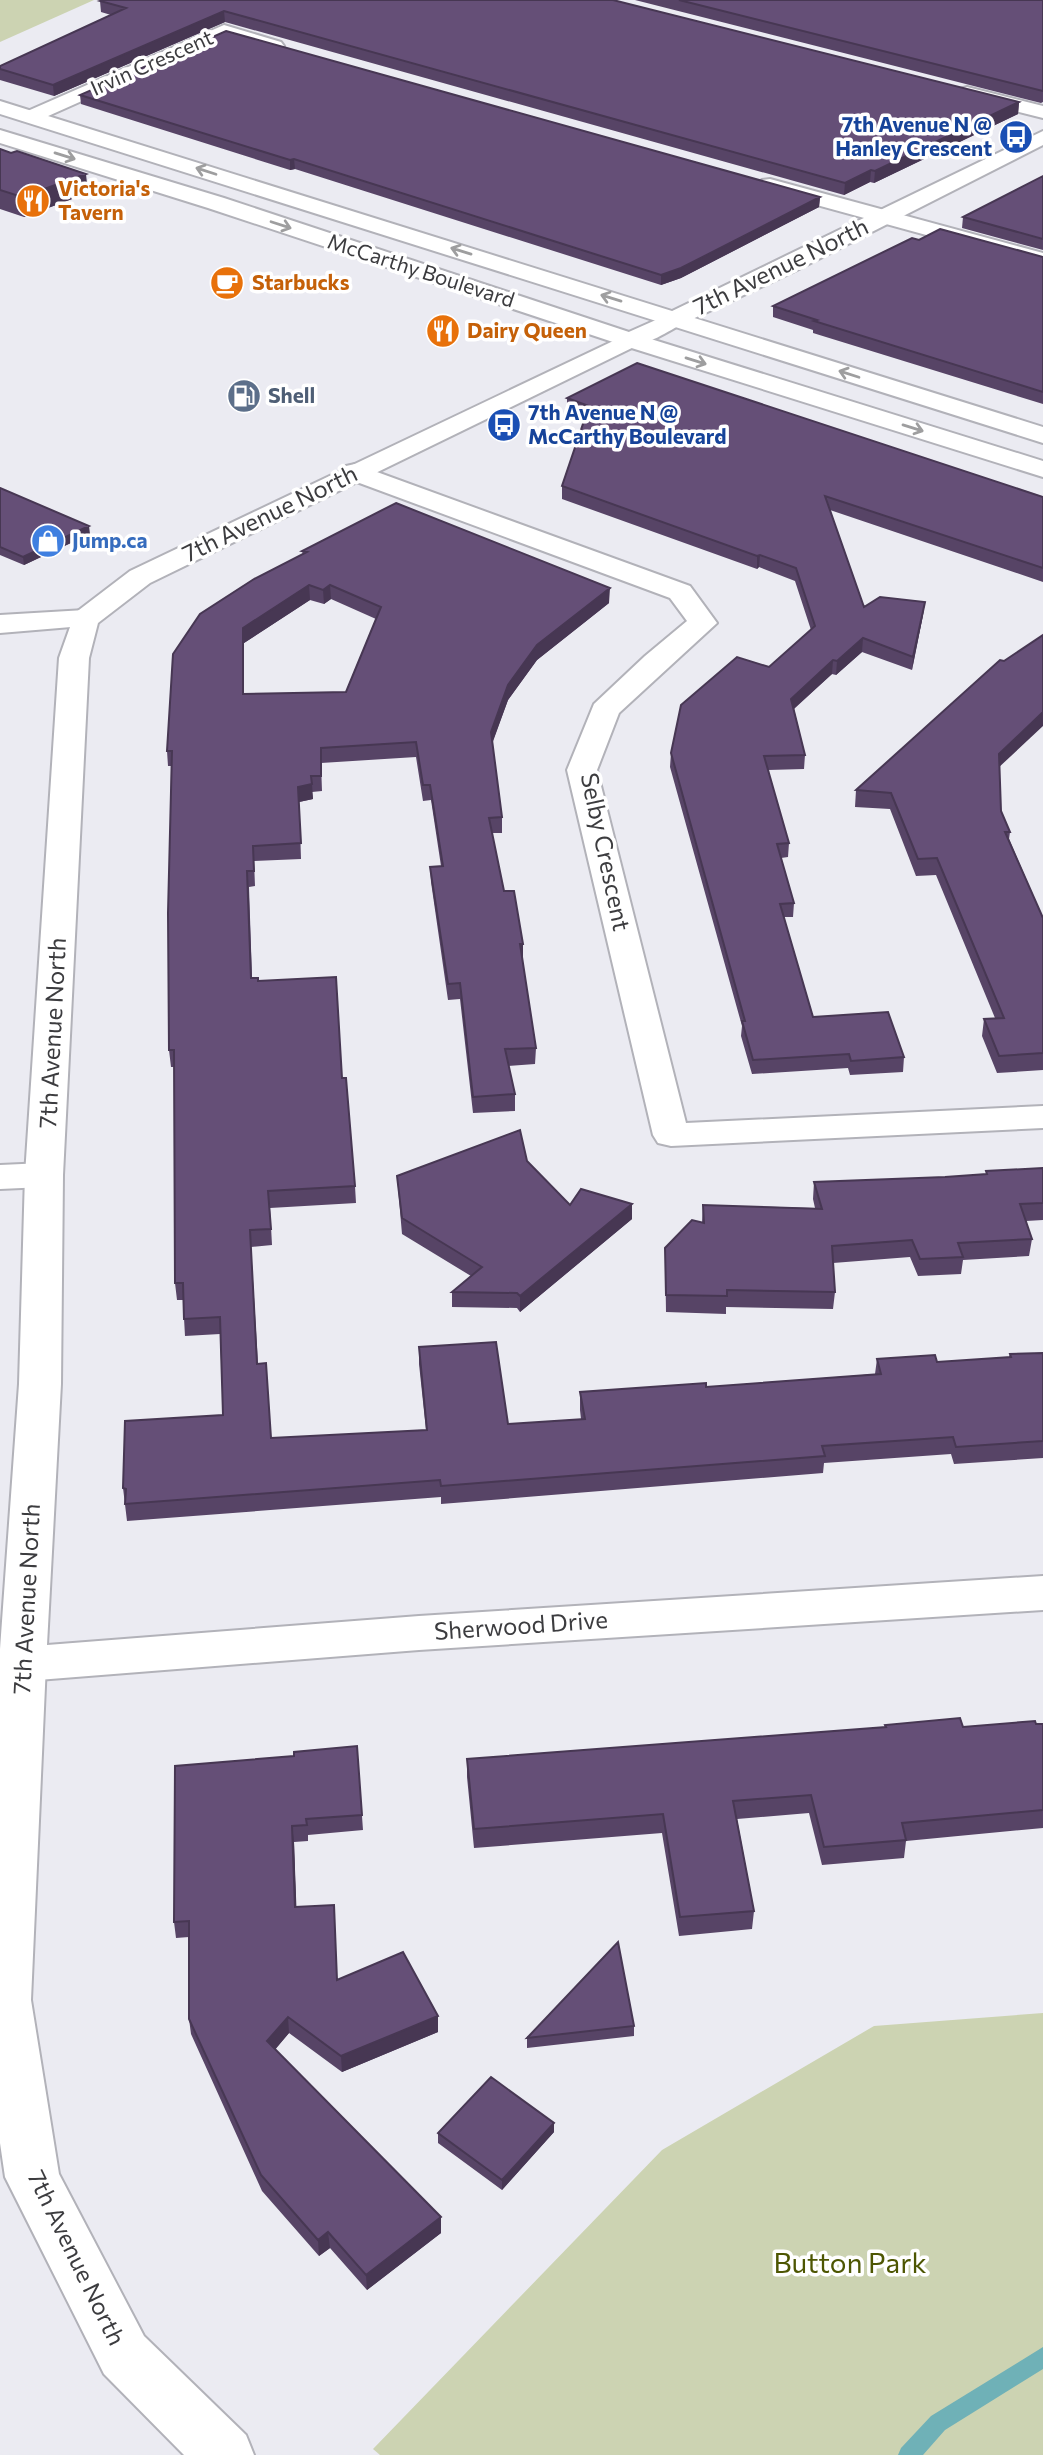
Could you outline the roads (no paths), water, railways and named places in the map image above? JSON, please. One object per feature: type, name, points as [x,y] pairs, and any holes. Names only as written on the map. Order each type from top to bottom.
[{"type":"street","name":"Irvin Crescent","points":[[30,117],[223,32],[291,50]]},
{"type":"street","points":[[949,88],[1043,112]]},
{"type":"street","name":"McCarthy Boulevard","points":[[0,107],[1043,435]]},
{"type":"street","name":"McCarthy Boulevard","points":[[0,136],[216,203],[630,340],[1043,469]]},
{"type":"street","name":"7th Avenue North","points":[[225,2455],[124,2355],[32,2177],[5,2000],[12,1665],[40,1384],[44,1175],[74,658],[85,619],[140,577],[1043,137]]},
{"type":"street","points":[[748,179],[1043,260]]},
{"type":"street","name":"Selby Crescent","points":[[355,472],[680,592],[703,623],[655,662],[605,710],[582,770],[671,1135],[1043,1117]]},
{"type":"street","points":[[0,624],[85,619]]},
{"type":"street","points":[[0,1177],[44,1175]]},
{"type":"street","name":"Sherwood Drive","points":[[12,1665],[419,1633],[1043,1593]]},
{"type":"waterway","points":[[909,2455],[938,2423],[1043,2357]]},
{"type":"place","name":"7th Avenue N @ Hanley Crescent","points":[[1016,137]]},
{"type":"place","name":"Victoria's Tavern","points":[[33,201]]},
{"type":"place","name":"Starbucks","points":[[227,283]]},
{"type":"place","name":"Dairy Queen","points":[[443,331]]},
{"type":"place","name":"Shell","points":[[244,396]]},
{"type":"place","name":"7th Avenue N @ McCarthy Boulevard","points":[[504,425]]},
{"type":"place","name":"Jump.ca","points":[[48,541]]},
{"type":"park label","name":"Button Park","points":[[850,2263]]}]
